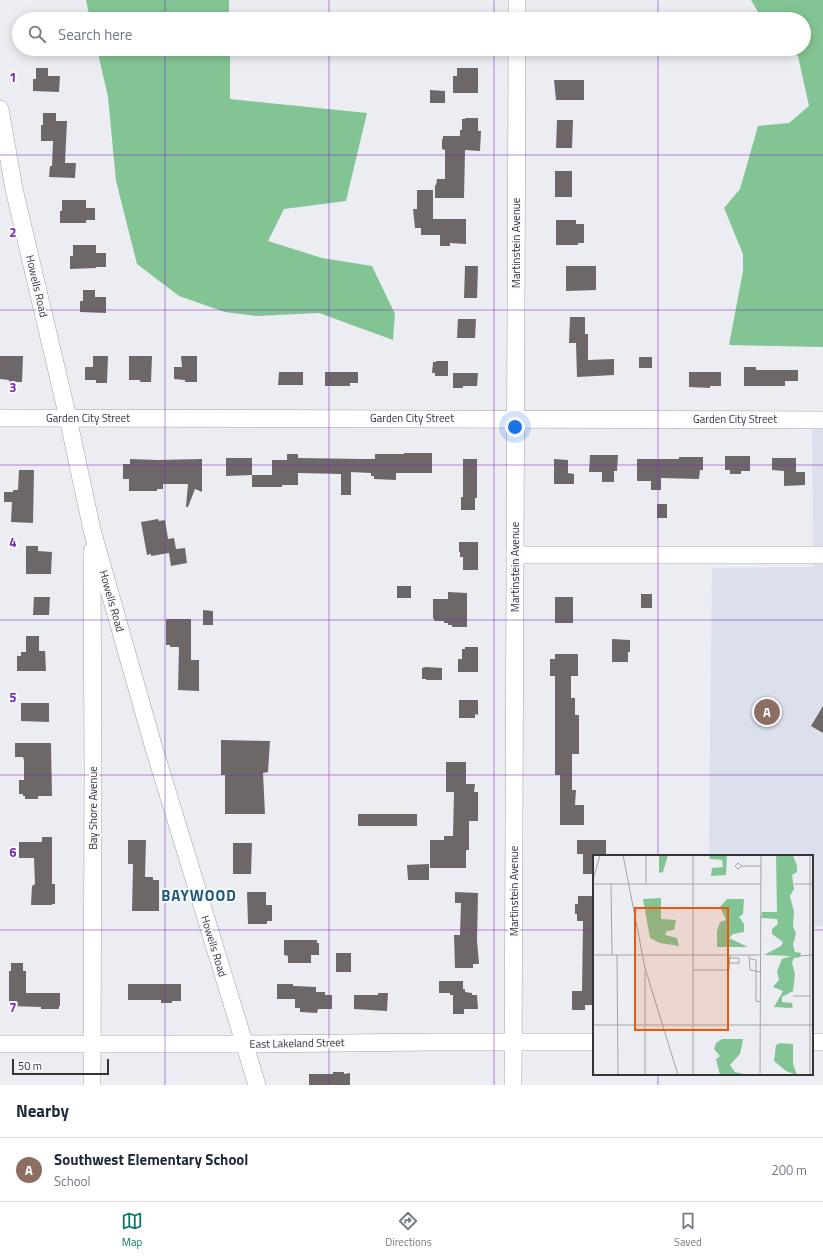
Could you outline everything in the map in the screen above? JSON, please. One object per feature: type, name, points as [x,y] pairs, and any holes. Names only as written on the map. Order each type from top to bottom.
[{"type":"street","points":[[517,0],[517,12]]},
{"type":"street","name":"Martinstein Avenue","points":[[514,1085],[517,56]]},
{"type":"street","name":"Howells Road","points":[[0,109],[14,189],[68,418],[92,530],[153,745],[257,1085]]},
{"type":"street","name":"Garden City Street","points":[[0,418],[515,418],[823,420]]},
{"type":"street","name":"Bay Shore Avenue","points":[[92,530],[92,1085]]},
{"type":"street","points":[[515,555],[823,555]]},
{"type":"street","name":"East Lakeland Street","points":[[0,1044],[593,1042]]},
{"type":"shaded area","points":[[812,429],[823,429],[823,926],[813,926],[813,855],[709,855],[712,568],[813,567]]},
{"type":"green space","points":[[86,0],[229,0],[229,12],[89,12]]},
{"type":"green space","points":[[751,0],[823,0],[823,347],[729,345],[743,271],[743,254],[724,208],[740,189],[758,126],[789,123],[809,106],[798,56],[811,56],[811,12],[758,12]]},
{"type":"green space","points":[[99,56],[230,56],[230,99],[367,113],[346,201],[284,209],[268,241],[322,258],[372,266],[395,314],[393,340],[319,313],[256,316],[225,312],[179,296],[137,264],[116,181],[108,97]]},
{"type":"building","points":[[36,68],[48,68],[48,76],[60,76],[59,92],[33,91],[33,79],[36,79]]},
{"type":"building","points":[[457,68],[478,68],[478,93],[453,93],[453,76],[457,76]]},
{"type":"building","points":[[554,80],[584,80],[584,100],[556,100]]},
{"type":"building","points":[[430,90],[445,91],[445,103],[430,103]]},
{"type":"building","points":[[43,113],[56,113],[56,121],[67,121],[65,163],[76,163],[75,178],[49,177],[50,166],[52,166],[53,141],[41,141]]},
{"type":"building","points":[[478,118],[478,131],[481,131],[480,151],[465,150],[464,198],[435,198],[435,185],[437,179],[445,179],[445,150],[442,149],[443,136],[460,136],[460,130],[462,130],[462,119]]},
{"type":"building","points":[[557,120],[573,120],[572,148],[556,148]]},
{"type":"building","points":[[555,171],[572,171],[572,197],[555,197]]},
{"type":"building","points":[[417,190],[433,190],[433,219],[466,219],[466,244],[450,243],[450,246],[440,246],[440,235],[421,235],[421,228],[415,228],[413,209],[417,209]]},
{"type":"building","points":[[62,200],[86,200],[86,208],[95,208],[95,220],[86,220],[86,223],[60,223]]},
{"type":"building","points":[[556,220],[576,220],[576,224],[584,224],[584,243],[578,243],[578,245],[556,245]]},
{"type":"building","points":[[73,245],[96,245],[96,253],[106,253],[106,267],[70,269],[70,256],[73,256]]},
{"type":"building","points":[[465,266],[478,266],[477,298],[464,298]]},
{"type":"building","points":[[566,266],[596,266],[596,290],[566,291]]},
{"type":"building","points":[[83,290],[95,290],[95,297],[106,297],[106,313],[80,312],[80,301],[83,301]]},
{"type":"building","points":[[570,317],[585,317],[585,334],[588,334],[588,360],[614,359],[614,375],[577,377],[576,343],[569,343]]},
{"type":"building","points":[[458,319],[476,319],[475,338],[457,338]]},
{"type":"building","points":[[0,356],[23,356],[22,382],[9,382],[9,380],[0,379]]},
{"type":"building","points":[[93,356],[108,356],[107,383],[96,383],[96,380],[85,380],[85,367],[93,367]]},
{"type":"building","points":[[129,356],[152,356],[151,382],[129,380]]},
{"type":"building","points":[[181,356],[197,356],[197,382],[185,382],[185,380],[174,379],[174,367],[182,367]]},
{"type":"building","points":[[639,357],[652,357],[652,368],[639,368]]},
{"type":"building","points":[[448,361],[448,376],[435,376],[435,373],[432,373],[433,362]]},
{"type":"building","points":[[744,367],[756,367],[756,370],[798,370],[798,381],[785,381],[785,386],[744,386]]},
{"type":"building","points":[[279,372],[303,372],[303,385],[278,385]]},
{"type":"building","points":[[325,372],[358,372],[358,383],[350,383],[350,386],[325,386]]},
{"type":"building","points":[[689,372],[721,372],[721,386],[710,386],[710,388],[689,387]]},
{"type":"building","points":[[453,373],[478,373],[477,386],[453,388]]},
{"type":"building","points":[[432,453],[432,473],[396,473],[396,480],[374,479],[374,476],[371,476],[371,473],[351,472],[351,495],[341,495],[341,474],[298,473],[298,485],[282,485],[282,487],[252,487],[252,475],[272,475],[272,460],[287,460],[287,454],[298,454],[298,458],[375,459],[375,454]]},
{"type":"building","points":[[590,455],[618,455],[617,471],[614,471],[614,482],[602,482],[602,472],[589,472]]},
{"type":"building","points":[[725,456],[750,456],[750,471],[741,471],[741,474],[730,474],[730,470],[725,470]]},
{"type":"building","points":[[679,457],[703,457],[703,470],[700,470],[699,479],[661,478],[661,490],[651,490],[651,481],[637,481],[637,459],[679,459]]},
{"type":"building","points":[[226,458],[252,458],[252,475],[226,476]]},
{"type":"building","points":[[772,458],[796,458],[796,472],[805,472],[805,485],[784,486],[784,471],[772,470]]},
{"type":"building","points":[[130,459],[202,459],[202,492],[195,489],[188,507],[186,507],[188,484],[163,484],[163,489],[157,489],[157,491],[129,491],[129,479],[123,479],[123,464],[130,464]]},
{"type":"building","points":[[463,459],[477,459],[477,498],[475,498],[475,510],[461,510],[461,497],[463,497]]},
{"type":"building","points":[[554,459],[568,460],[568,473],[574,474],[574,484],[554,484]]},
{"type":"building","points":[[19,470],[34,470],[33,523],[11,522],[12,502],[4,502],[4,492],[13,492],[13,490],[18,490]]},
{"type":"building","points":[[657,504],[667,504],[667,518],[657,518]]},
{"type":"building","points":[[158,519],[159,521],[165,520],[168,539],[174,538],[176,549],[185,548],[187,563],[171,566],[169,553],[151,556],[151,554],[147,555],[141,522]]},
{"type":"building","points":[[459,542],[478,542],[478,570],[463,570],[463,557],[460,557]]},
{"type":"building","points":[[26,546],[38,546],[38,551],[52,552],[51,574],[26,574]]},
{"type":"building","points":[[397,586],[411,586],[411,598],[397,598]]},
{"type":"building","points":[[448,592],[467,593],[467,627],[452,627],[452,625],[448,625],[448,623],[444,623],[444,621],[435,621],[433,618],[433,599],[448,599]]},
{"type":"building","points":[[641,594],[652,594],[652,608],[641,608]]},
{"type":"building","points":[[34,597],[50,597],[49,615],[33,615]]},
{"type":"building","points":[[555,597],[573,597],[573,623],[555,623]]},
{"type":"building","points":[[203,610],[213,611],[213,625],[203,625]]},
{"type":"building","points":[[166,619],[191,619],[191,660],[199,660],[199,691],[178,690],[179,647],[170,647],[170,645],[166,645]]},
{"type":"building","points":[[26,636],[39,636],[39,651],[45,651],[46,671],[17,671],[17,656],[21,656],[21,652],[26,652]]},
{"type":"building","points":[[612,639],[630,640],[628,662],[612,662]]},
{"type":"building","points":[[465,647],[478,647],[478,672],[458,672],[458,659],[462,659],[462,649],[465,649]]},
{"type":"building","points":[[555,654],[578,654],[578,676],[571,676],[571,698],[575,698],[575,715],[579,715],[579,754],[572,754],[572,790],[576,790],[575,805],[584,805],[584,825],[560,825],[560,775],[555,775],[555,676],[550,676],[550,659],[555,659]]},
{"type":"building","points":[[422,668],[442,668],[442,680],[422,679]]},
{"type":"building","points":[[459,700],[478,700],[478,715],[475,714],[475,718],[459,718]]},
{"type":"building","points":[[21,703],[49,703],[49,722],[21,721]]},
{"type":"building","points":[[823,706],[823,733],[811,726]]},
{"type":"building","points":[[221,740],[270,741],[268,772],[263,773],[265,814],[225,814],[225,775],[221,775]]},
{"type":"building","points":[[15,743],[51,743],[52,796],[38,796],[38,799],[25,799],[23,794],[19,794],[19,780],[24,780],[24,760],[23,757],[15,757]]},
{"type":"building","points":[[446,762],[466,762],[466,784],[475,784],[474,792],[478,792],[478,821],[469,821],[469,850],[466,850],[466,868],[430,868],[430,840],[444,840],[444,836],[453,836],[454,792],[446,792]]},
{"type":"building","points":[[358,814],[417,814],[417,826],[358,826]]},
{"type":"building","points":[[42,837],[52,837],[52,884],[55,884],[55,904],[31,905],[32,886],[35,884],[34,858],[19,858],[19,842],[42,842]]},
{"type":"building","points":[[128,840],[146,840],[145,877],[153,877],[153,880],[159,880],[159,911],[132,911],[133,864],[128,864]]},
{"type":"building","points":[[577,840],[606,840],[606,855],[593,855],[593,874],[583,874],[583,854],[577,854]]},
{"type":"building","points":[[233,843],[252,843],[251,874],[233,874]]},
{"type":"building","points":[[429,864],[429,880],[408,880],[407,865]]},
{"type":"building","points":[[247,892],[266,892],[266,905],[272,905],[272,921],[267,921],[267,924],[248,924]]},
{"type":"building","points":[[455,892],[478,893],[477,940],[479,964],[473,964],[473,968],[455,968],[454,935],[460,935],[461,903],[455,903]]},
{"type":"building","points":[[578,896],[593,896],[593,1005],[585,1005],[585,1010],[572,1010],[572,991],[582,991],[583,921],[577,921],[575,904],[578,904]]},
{"type":"building","points":[[284,940],[317,940],[317,943],[319,943],[319,955],[311,955],[311,963],[288,963],[288,956],[284,955]]},
{"type":"building","points":[[336,953],[351,953],[351,972],[336,972]]},
{"type":"building","points":[[11,963],[23,963],[23,971],[26,971],[26,993],[60,993],[59,1009],[9,1006],[9,971],[11,971]]},
{"type":"building","points":[[439,981],[463,981],[463,989],[465,989],[465,992],[472,993],[472,995],[477,995],[478,1009],[464,1009],[464,1014],[453,1014],[453,995],[450,995],[450,993],[439,993]]},
{"type":"building","points":[[128,984],[181,984],[181,1001],[161,1003],[161,1000],[128,1000]]},
{"type":"building","points":[[277,984],[293,984],[293,986],[316,987],[316,992],[325,992],[325,995],[332,995],[332,1009],[318,1009],[317,1013],[300,1012],[300,1008],[295,1008],[295,999],[277,999]]},
{"type":"building","points":[[378,993],[388,993],[387,1011],[354,1009],[354,995],[378,995]]},
{"type":"building","points":[[333,1072],[344,1072],[344,1074],[350,1073],[350,1085],[309,1085],[309,1074],[333,1074]]},
{"type":"place","name":"Southwest Elementary School","points":[[767,712]]},
{"type":"district","name":"BAYWOOD","points":[[199,895]]}]
